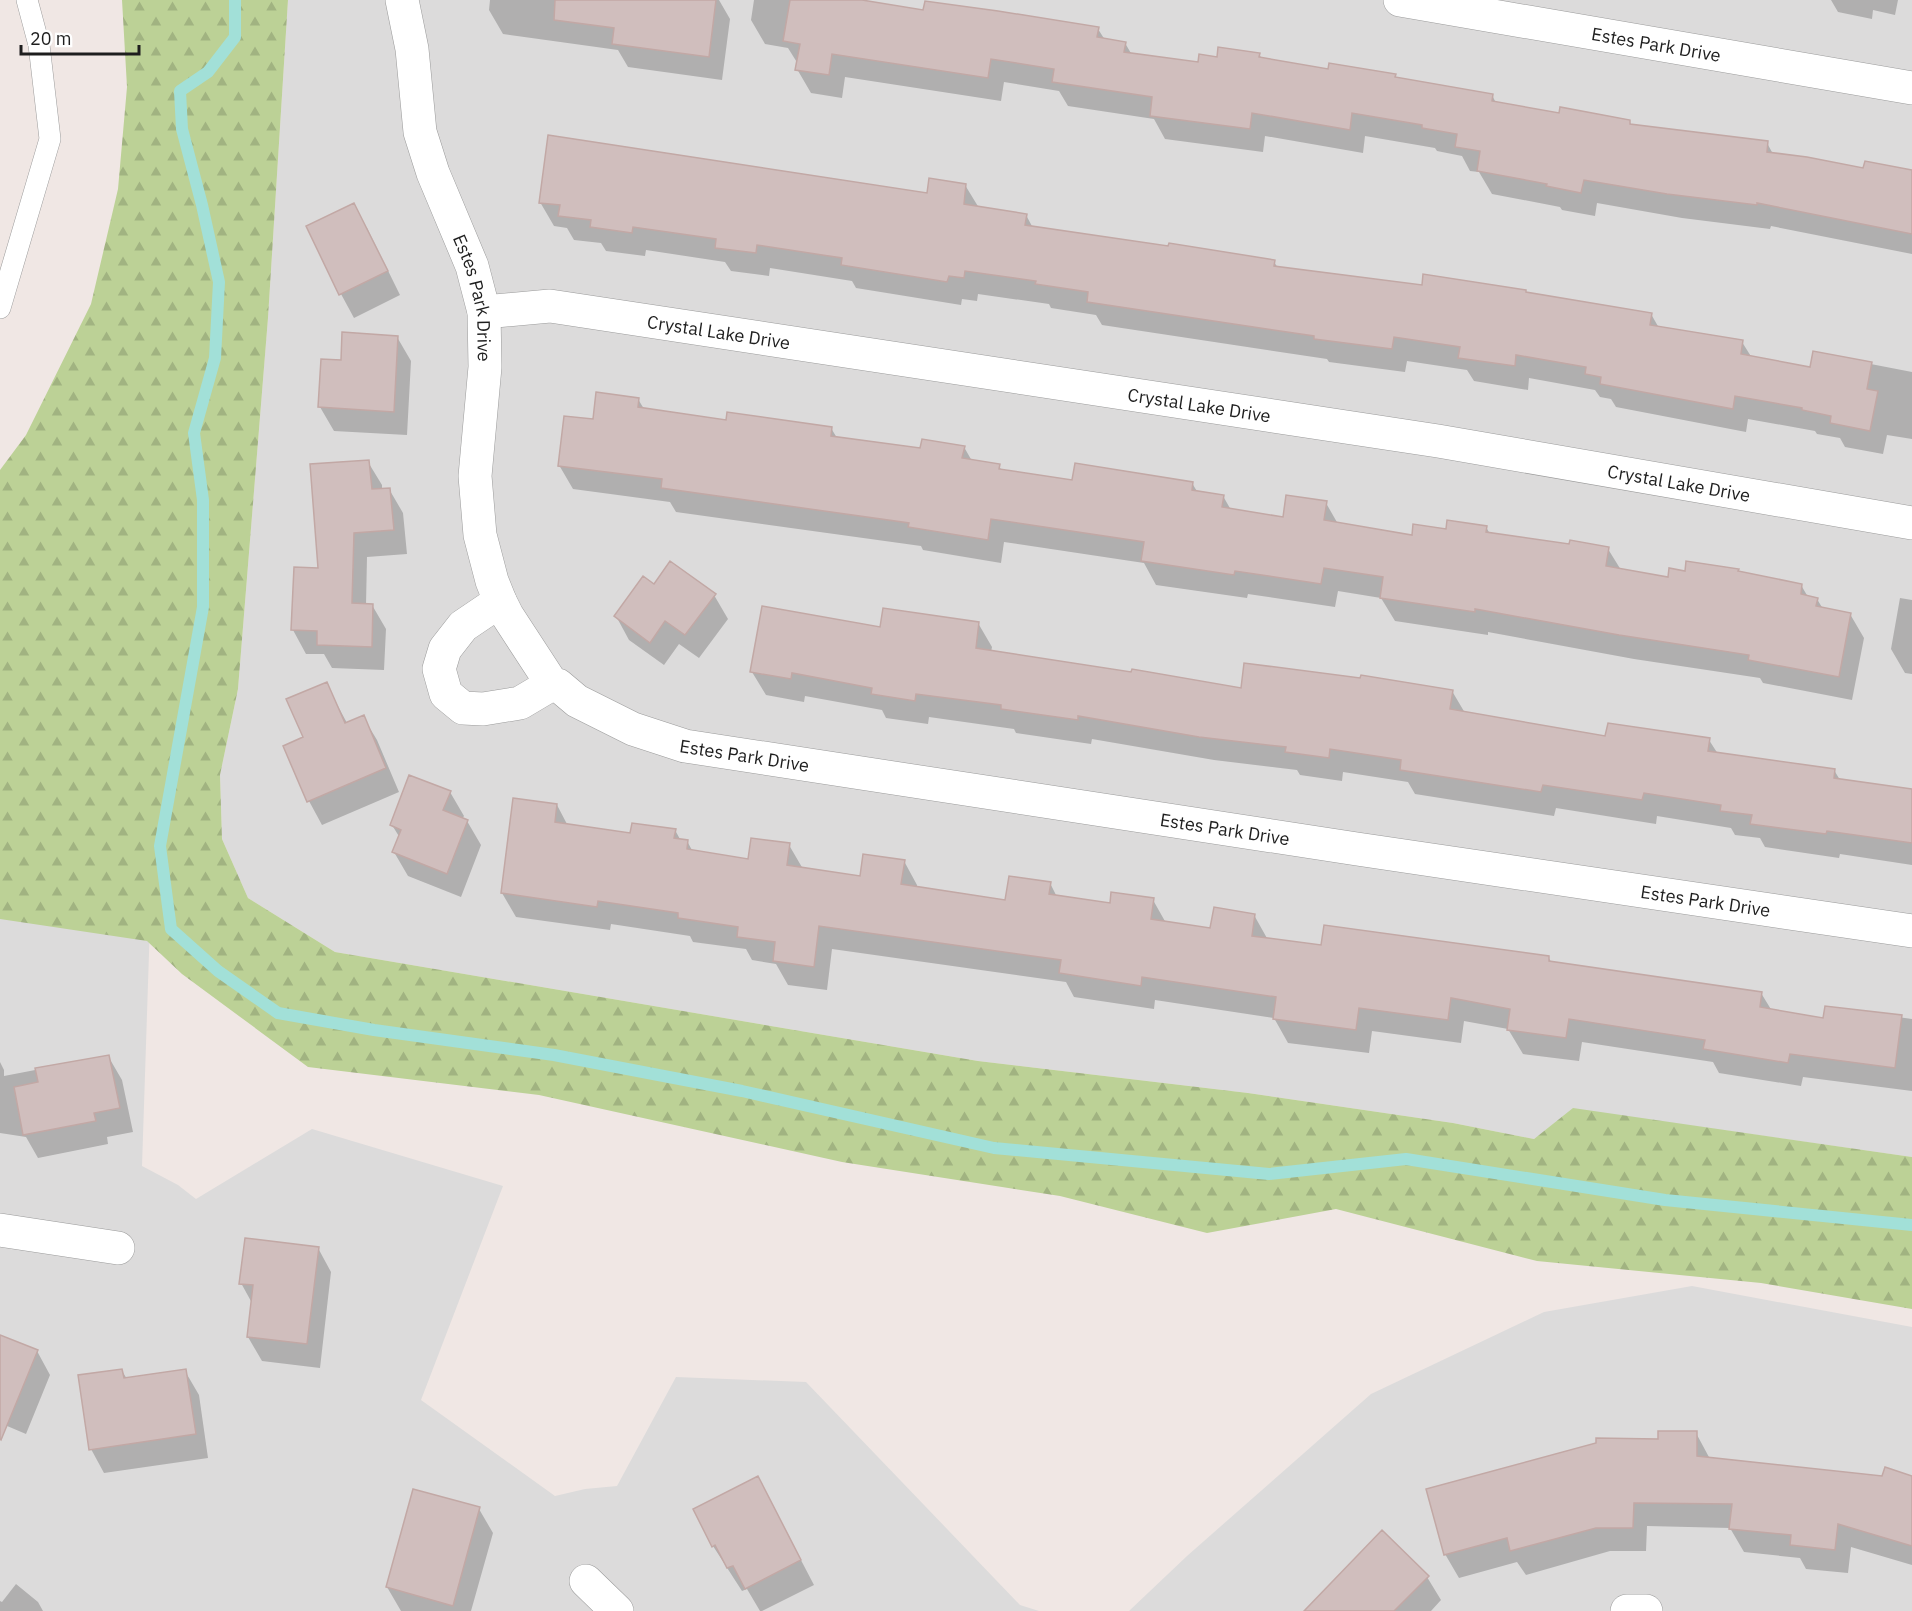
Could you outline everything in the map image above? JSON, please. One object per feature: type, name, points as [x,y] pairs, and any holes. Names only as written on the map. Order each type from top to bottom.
[{"type":"street","name":"Estes Park Drive","points":[[402,0],[412,49],[420,132],[433,173],[472,266],[484,312],[485,367],[475,476],[480,535],[492,582],[507,615],[552,684],[577,701],[633,729],[685,746],[1322,844],[1912,931]]},
{"type":"street","name":"Estes Park Drive","points":[[1400,0],[1912,87]]},
{"type":"street","name":"Crystal Lake Drive","points":[[484,312],[550,306],[1438,441],[1912,523]]},
{"type":"street","points":[[500,601],[463,626],[445,649],[439,669],[446,694],[464,708],[483,709],[520,703],[552,684]]},
{"type":"street","points":[[0,1230],[118,1248]]},
{"type":"street","points":[[586,1581],[617,1611]]},
{"type":"street","points":[[1628,1611],[1646,1611]]},
{"type":"lane","points":[[0,308],[50,139],[39,45],[27,0]]},
{"type":"shaded area","points":[[288,0],[1912,0],[1912,1157],[1573,1109],[1534,1139],[1453,1123],[1248,1093],[978,1061],[335,952],[248,898],[222,839],[220,775],[238,689],[268,318]]},
{"type":"shaded area","points":[[0,896],[150,923],[142,1166],[178,1185],[196,1199],[312,1129],[503,1186],[421,1400],[555,1496],[585,1489],[617,1486],[676,1377],[806,1382],[1020,1605],[1039,1611],[0,1611]]},
{"type":"shaded area","points":[[1692,1286],[1912,1327],[1912,1611],[1129,1611],[1187,1556],[1371,1394],[1544,1312]]},
{"type":"green space","points":[[122,0],[288,0],[268,318],[238,689],[220,775],[222,839],[248,898],[335,952],[978,1061],[1248,1093],[1453,1123],[1534,1139],[1573,1108],[1912,1157],[1912,1309],[1761,1283],[1537,1261],[1336,1209],[1207,1233],[1060,1196],[842,1162],[539,1095],[308,1067],[182,974],[147,941],[0,919],[0,470],[26,435],[91,304],[118,189],[127,87]]},
{"type":"building","points":[[555,0],[716,0],[709,57],[612,44],[614,28],[554,20]]},
{"type":"building","points":[[790,0],[862,0],[923,10],[925,1],[998,11],[1099,27],[1097,37],[1126,42],[1124,52],[1198,62],[1199,54],[1217,57],[1218,47],[1260,53],[1259,57],[1328,69],[1329,63],[1493,94],[1492,101],[1559,113],[1560,107],[1630,120],[1630,124],[1768,141],[1767,152],[1863,168],[1865,161],[1912,170],[1912,234],[1757,203],[1757,205],[1667,194],[1584,180],[1581,193],[1546,186],[1547,184],[1477,171],[1480,151],[1455,147],[1457,134],[1422,128],[1422,125],[1352,113],[1350,130],[1252,113],[1250,129],[1150,116],[1152,97],[1052,82],[1054,69],[991,59],[988,78],[832,54],[829,75],[795,70],[800,44],[783,41]]},
{"type":"building","points":[[548,135],[927,193],[929,178],[966,184],[964,204],[1027,214],[1025,225],[1168,246],[1169,243],[1275,260],[1274,266],[1422,285],[1423,274],[1526,290],[1526,292],[1652,313],[1650,325],[1743,340],[1741,354],[1810,367],[1813,351],[1872,362],[1867,389],[1878,391],[1870,431],[1830,423],[1831,416],[1802,410],[1802,408],[1735,396],[1733,409],[1600,384],[1601,377],[1585,374],[1586,367],[1516,355],[1515,366],[1458,358],[1460,347],[1394,337],[1392,349],[1314,339],[1314,336],[1087,302],[1088,292],[1035,284],[1036,281],[965,271],[964,278],[949,276],[947,282],[841,265],[842,258],[757,245],[756,253],[715,248],[716,239],[633,227],[632,233],[590,227],[591,220],[558,216],[560,205],[539,203]]},
{"type":"building","points":[[354,203],[388,271],[339,295],[306,226]]},
{"type":"building","points":[[342,332],[398,336],[394,412],[318,407],[321,359],[341,360]]},
{"type":"building","points":[[596,392],[639,398],[638,407],[726,420],[727,412],[832,427],[831,436],[920,448],[922,439],[965,446],[962,458],[1000,464],[999,469],[1072,480],[1075,463],[1193,482],[1192,490],[1224,495],[1222,507],[1283,517],[1286,495],[1327,501],[1324,520],[1412,535],[1413,524],[1446,529],[1447,520],[1487,526],[1486,532],[1569,544],[1570,540],[1609,547],[1606,566],[1668,577],[1669,568],[1685,571],[1686,561],[1739,569],[1738,571],[1802,584],[1801,594],[1818,598],[1816,606],[1851,613],[1839,677],[1748,660],[1749,655],[1475,609],[1475,612],[1380,598],[1383,577],[1324,568],[1321,584],[1235,571],[1234,575],[1141,561],[1144,542],[991,519],[988,540],[908,527],[909,523],[661,488],[662,479],[558,466],[564,416],[593,419]]},
{"type":"building","points":[[369,460],[372,489],[390,488],[394,530],[354,533],[352,603],[373,604],[372,647],[317,645],[317,631],[291,630],[294,567],[318,568],[310,464]]},
{"type":"building","points":[[670,561],[716,594],[685,635],[665,621],[650,643],[614,616],[643,576],[654,584]]},
{"type":"building","points":[[762,606],[880,627],[883,608],[979,622],[976,648],[1131,672],[1132,669],[1241,688],[1244,663],[1360,678],[1361,675],[1453,690],[1450,709],[1605,736],[1608,723],[1710,738],[1708,751],[1835,769],[1834,778],[1912,789],[1912,843],[1827,831],[1826,834],[1750,824],[1752,815],[1720,811],[1721,805],[1644,793],[1642,800],[1543,785],[1541,792],[1400,770],[1401,760],[1330,749],[1329,758],[1285,752],[1286,747],[1199,737],[1078,716],[1078,720],[1001,709],[1001,705],[916,694],[915,701],[871,694],[872,688],[792,673],[791,679],[750,672]]},
{"type":"building","points":[[327,682],[345,723],[364,715],[386,768],[307,802],[283,746],[303,737],[286,699]]},
{"type":"building","points":[[409,775],[451,791],[443,810],[468,820],[447,874],[392,852],[401,830],[390,825]]},
{"type":"building","points":[[513,798],[557,804],[555,822],[630,833],[632,823],[676,829],[674,838],[688,840],[687,849],[748,859],[751,838],[790,843],[787,865],[860,876],[863,854],[905,860],[901,884],[1005,900],[1009,876],[1051,882],[1049,894],[1110,903],[1111,892],[1154,898],[1151,919],[1210,928],[1214,907],[1255,914],[1252,936],[1321,945],[1324,925],[1549,956],[1549,961],[1762,992],[1760,1007],[1823,1018],[1825,1006],[1902,1015],[1895,1068],[1790,1054],[1788,1063],[1703,1049],[1705,1040],[1569,1019],[1566,1038],[1507,1030],[1510,1009],[1451,998],[1448,1020],[1359,1008],[1356,1030],[1273,1019],[1276,997],[1142,977],[1141,986],[1059,973],[1061,960],[819,926],[814,967],[773,961],[775,942],[737,937],[738,927],[678,918],[678,913],[598,901],[597,907],[501,893]]},
{"type":"building","points":[[109,1055],[120,1108],[94,1113],[96,1121],[23,1135],[14,1087],[38,1082],[35,1068]]},
{"type":"building","points":[[245,1238],[319,1247],[307,1344],[247,1337],[253,1285],[239,1284]]},
{"type":"building","points":[[0,1335],[38,1350],[1,1440],[0,1439]]},
{"type":"building","points":[[122,1369],[124,1378],[186,1369],[196,1434],[89,1450],[78,1375]]},
{"type":"building","points":[[1658,1431],[1697,1431],[1697,1456],[1882,1476],[1885,1467],[1912,1476],[1912,1546],[1838,1524],[1835,1550],[1790,1545],[1791,1535],[1729,1529],[1732,1504],[1634,1503],[1633,1528],[1596,1528],[1510,1551],[1507,1538],[1444,1555],[1426,1489],[1596,1443],[1596,1438],[1658,1439]]},
{"type":"building","points":[[758,1476],[801,1560],[745,1589],[733,1566],[727,1568],[715,1545],[712,1547],[693,1509]]},
{"type":"building","points":[[413,1489],[480,1507],[453,1606],[386,1587]]},
{"type":"building","points":[[1382,1530],[1429,1576],[1394,1611],[1304,1611]]},
{"type":"waterway","points":[[235,0],[235,37],[208,72],[180,91],[182,129],[219,282],[215,358],[194,433],[203,500],[203,607],[160,846],[171,929],[218,971],[278,1013],[374,1030],[554,1055],[742,1091],[994,1148],[1269,1174],[1406,1159],[1665,1200],[1912,1225]]}]
